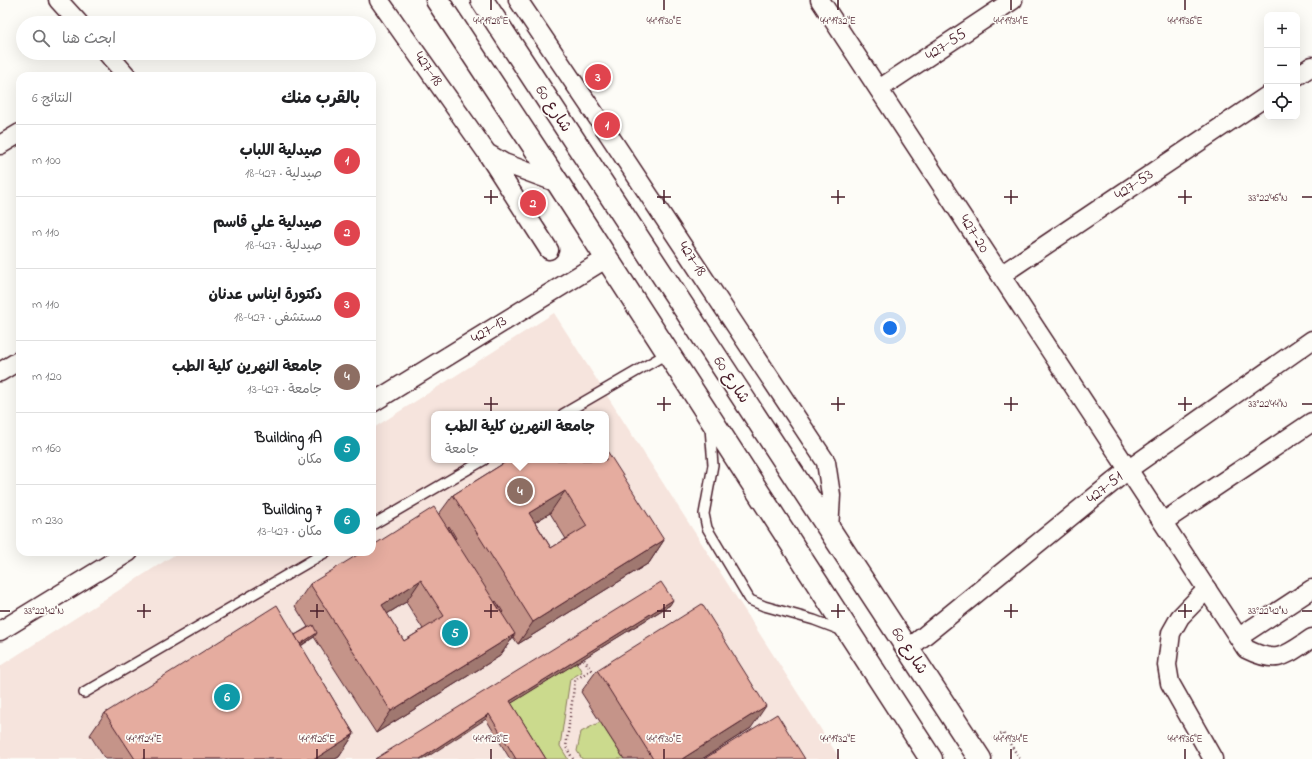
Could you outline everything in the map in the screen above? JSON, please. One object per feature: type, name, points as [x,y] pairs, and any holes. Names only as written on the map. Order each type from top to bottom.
[{"type":"street","points":[[58,0],[73,16]]},
{"type":"street","name":"427-18","points":[[379,0],[487,153],[504,163],[558,183]]},
{"type":"street","points":[[437,0],[607,258],[930,759]]},
{"type":"street","name":"شارع 60","points":[[482,0],[980,759]]},
{"type":"street","name":"427-18","points":[[518,0],[826,462],[831,495],[829,531]]},
{"type":"street","name":"427-20","points":[[820,0],[1246,648],[1258,654],[1274,658],[1286,656],[1312,638]]},
{"type":"street","name":"427-55","points":[[879,89],[1013,0]]},
{"type":"street","points":[[112,60],[122,72]]},
{"type":"street","points":[[1300,74],[1312,66]]},
{"type":"street","name":"427-53","points":[[1001,275],[1264,98]]},
{"type":"street","points":[[0,145],[16,135]]},
{"type":"street","points":[[487,153],[549,250]]},
{"type":"street","name":"427-13","points":[[376,401],[607,258]]},
{"type":"street","name":"427-51","points":[[908,649],[1129,469],[1312,340]]},
{"type":"street","points":[[0,372],[16,362]]},
{"type":"street","points":[[1163,522],[1312,422]]},
{"type":"street","points":[[0,631],[122,556]]},
{"type":"street","points":[[1207,589],[1180,616],[1171,633],[1167,665],[1170,683],[1213,759]]},
{"type":"street","points":[[1239,637],[1312,589]]},
{"type":"lane","points":[[568,411],[668,352]]},
{"type":"lane","points":[[710,417],[713,465],[704,514],[705,521],[707,528],[750,600],[764,606],[814,620],[850,634]]},
{"type":"lane","points":[[376,523],[479,463]]},
{"type":"lane","points":[[84,693],[319,556]]},
{"type":"path","points":[[573,759],[566,747],[575,680],[591,670],[581,654]]},
{"type":"path","points":[[1003,733],[1020,759]]},
{"type":"shaded area","points":[[554,313],[840,759],[0,759],[0,666],[173,556],[376,556],[376,426]]},
{"type":"green space","points":[[576,662],[582,672],[570,679],[560,746],[568,759],[540,759],[507,706]]},
{"type":"green space","points":[[600,722],[624,759],[582,759],[577,751],[581,732]]},
{"type":"building","points":[[609,454],[664,540],[533,622],[453,495],[504,463],[609,463]],"holes":[[[565,491],[587,526],[551,548],[529,513]]]},
{"type":"building","points":[[434,507],[515,634],[391,711],[310,584],[356,556],[376,556],[376,543]],"holes":[[[421,580],[444,616],[404,641],[382,605]]]},
{"type":"building","points":[[449,526],[456,538],[455,539],[448,527]]},
{"type":"building","points":[[661,582],[673,600],[510,701],[546,759],[516,759],[489,714],[420,759],[375,759]]},
{"type":"building","points":[[496,601],[503,612],[502,613],[495,602]]},
{"type":"building","points":[[702,604],[766,706],[682,759],[653,759],[597,670]]},
{"type":"building","points":[[277,605],[354,734],[315,759],[135,759],[105,713]]},
{"type":"building","points":[[313,625],[317,633],[300,644],[295,635]]},
{"type":"building","points":[[777,714],[805,759],[704,759]]},
{"type":"place","name":"دكتورة ايناس عدنان","points":[[598,77]]},
{"type":"place","name":"صيدلية اللباب","points":[[607,125]]},
{"type":"place","name":"صيدلية علي قاسم","points":[[533,203]]},
{"type":"place","name":"جامعة النهرين كلية الطب","points":[[520,491]]},
{"type":"place","name":"Building 1A","points":[[455,633]]},
{"type":"place","name":"Building 7","points":[[227,697]]}]
